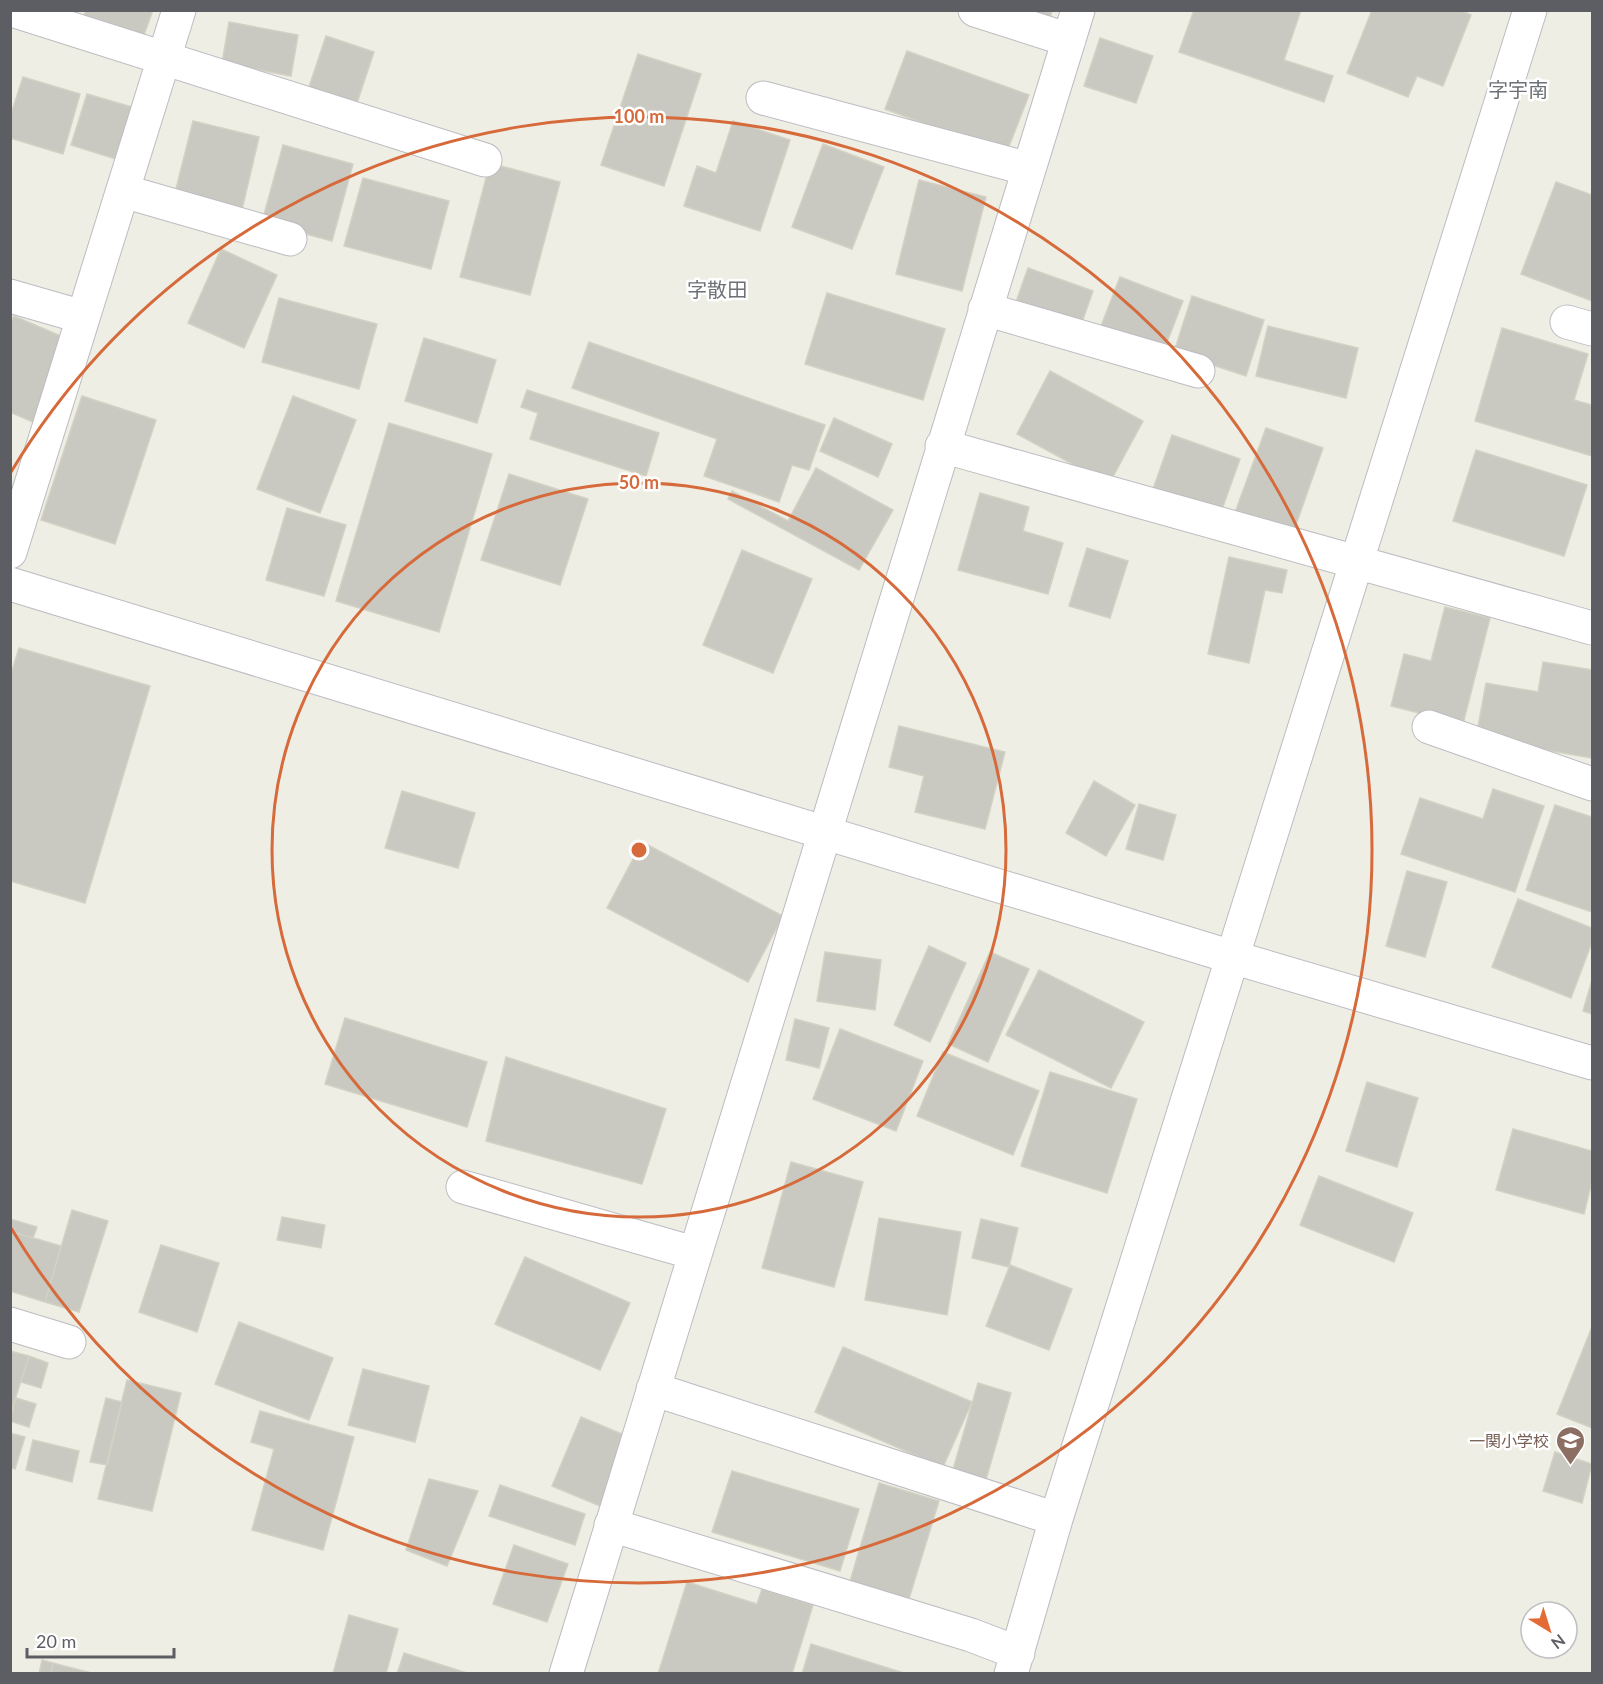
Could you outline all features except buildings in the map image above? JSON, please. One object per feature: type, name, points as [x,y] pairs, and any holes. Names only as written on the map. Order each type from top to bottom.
[{"type":"street","points":[[12,10],[485,160]]},
{"type":"street","points":[[10,552],[179,10]]},
{"type":"street","points":[[566,1674],[1073,25],[975,10]]},
{"type":"street","points":[[611,1526],[971,1635],[1015,1663],[1056,1519],[1530,10]]},
{"type":"street","points":[[764,98],[1029,169]]},
{"type":"street","points":[[123,191],[290,239]]},
{"type":"street","points":[[10,296],[83,317]]},
{"type":"street","points":[[985,309],[1198,371]]},
{"type":"street","points":[[942,446],[1593,628]]},
{"type":"street","points":[[10,584],[1232,957],[1593,1063]]},
{"type":"street","points":[[1429,727],[1593,784]]},
{"type":"street","points":[[463,1187],[694,1253]]},
{"type":"street","points":[[10,1324],[69,1342]]},
{"type":"street","points":[[653,1389],[1056,1519]]},
{"type":"place","name":"一関小学校","points":[[1570,1466]]},
{"type":"district","name":"字宇南","points":[[1518,89]]},
{"type":"district","name":"字散田","points":[[717,289]]}]
